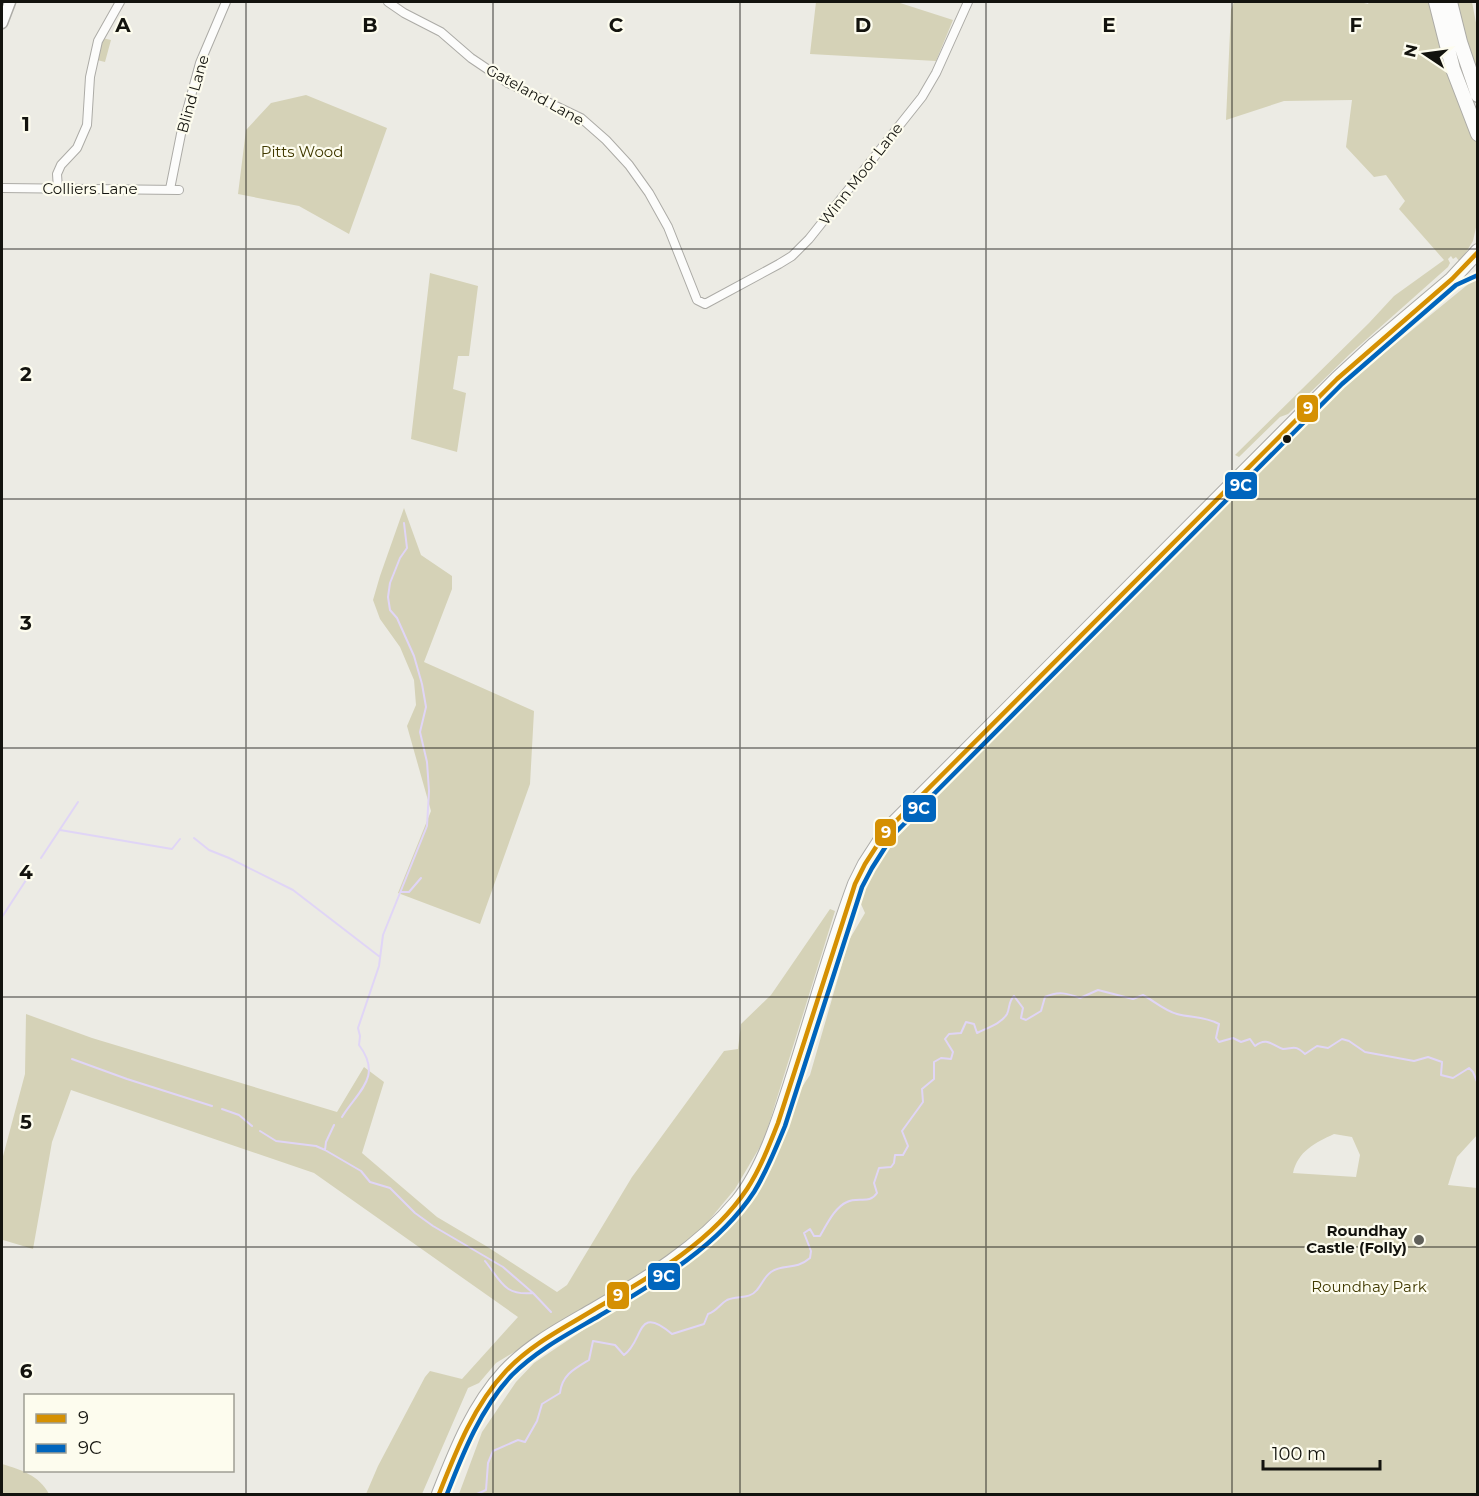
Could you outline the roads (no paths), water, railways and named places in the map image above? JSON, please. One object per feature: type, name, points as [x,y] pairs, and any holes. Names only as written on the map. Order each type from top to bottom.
[{"type":"highway","points":[[1436,2],[1453,69],[1478,134]]},
{"type":"highway","points":[[1450,2],[1460,42],[1478,95]]},
{"type":"highway","points":[[439,1494],[466,1429],[488,1393],[505,1372],[523,1355],[547,1338],[690,1250],[712,1230],[740,1198],[778,1124],[855,884],[887,830],[1337,379],[1452,279],[1478,251]]},
{"type":"highway","points":[[1452,279],[1478,267]]},
{"type":"street","points":[[2,23],[10,2]]},
{"type":"street","points":[[58,189],[57,174],[61,165],[77,148],[87,125],[90,77],[98,41],[120,2]]},
{"type":"street","name":"Blind Lane","points":[[175,190],[182,129],[200,63],[226,2]]},
{"type":"street","name":"Gateland Lane","points":[[388,2],[441,32],[471,58],[499,77],[581,118],[606,140],[629,165],[649,193],[668,228],[697,300],[708,303]]},
{"type":"street","name":"Winn Moor Lane","points":[[708,303],[792,256],[816,231],[922,97],[936,74],[968,2]]},
{"type":"street","name":"Colliers Lane","points":[[2,188],[175,190]]},
{"type":"waterway","points":[[342,1117],[366,1083],[369,1066],[359,1045],[358,1028],[379,966],[383,935],[427,826],[429,791],[427,762],[420,732],[426,707],[414,656],[397,618],[390,610],[388,597],[390,583],[400,558],[407,548],[404,523]]},
{"type":"waterway","points":[[41,858],[78,802]]},
{"type":"waterway","points":[[60,830],[172,849],[180,839]]},
{"type":"waterway","points":[[194,838],[209,850],[293,890],[380,957]]},
{"type":"waterway","points":[[2,917],[30,874]]},
{"type":"waterway","points":[[401,892],[409,892],[421,878]]},
{"type":"waterway","points":[[477,1494],[486,1490],[488,1463],[493,1451],[518,1440],[525,1442],[537,1421],[542,1404],[560,1393],[566,1377],[589,1360],[593,1341],[615,1345],[624,1355],[646,1323],[652,1322],[660,1325],[672,1334],[704,1324],[708,1314],[727,1300],[754,1293],[771,1272],[794,1266],[810,1258],[811,1251],[804,1233],[810,1229],[814,1236],[820,1236],[832,1216],[843,1204],[851,1200],[867,1200],[874,1197],[877,1193],[874,1183],[879,1168],[891,1167],[895,1155],[903,1155],[908,1146],[902,1131],[923,1102],[922,1089],[934,1079],[934,1062],[941,1058],[951,1059],[953,1052],[945,1039],[949,1034],[961,1033],[966,1022],[974,1024],[977,1033],[998,1023],[1007,1014],[1014,996],[1023,1008],[1021,1018],[1026,1020],[1041,1011],[1045,997],[1058,993],[1080,998],[1098,990],[1133,999],[1143,995],[1173,1013],[1219,1024],[1216,1038],[1219,1042],[1233,1038],[1241,1042],[1250,1039],[1255,1046],[1266,1042],[1283,1049],[1297,1048],[1305,1054],[1317,1046],[1328,1048],[1342,1039],[1365,1052],[1414,1061],[1428,1057],[1442,1062],[1441,1075],[1453,1078],[1469,1068],[1478,1084]]},
{"type":"waterway","points":[[72,1059],[212,1106]]},
{"type":"waterway","points":[[222,1109],[239,1115],[252,1126]]},
{"type":"waterway","points":[[325,1150],[334,1125]]},
{"type":"waterway","points":[[260,1131],[276,1141],[316,1146],[361,1171],[370,1182],[390,1188],[415,1213],[433,1226],[503,1267],[551,1312]]},
{"type":"waterway","points":[[485,1261],[504,1286],[516,1292],[533,1293]]},
{"type":"place","name":"Roundhay Castle (Folly)","points":[[1419,1240]]},
{"type":"park label","name":"Pitts Wood","points":[[302,152]]},
{"type":"park label","name":"Roundhay Park","points":[[1369,1287]]}]
